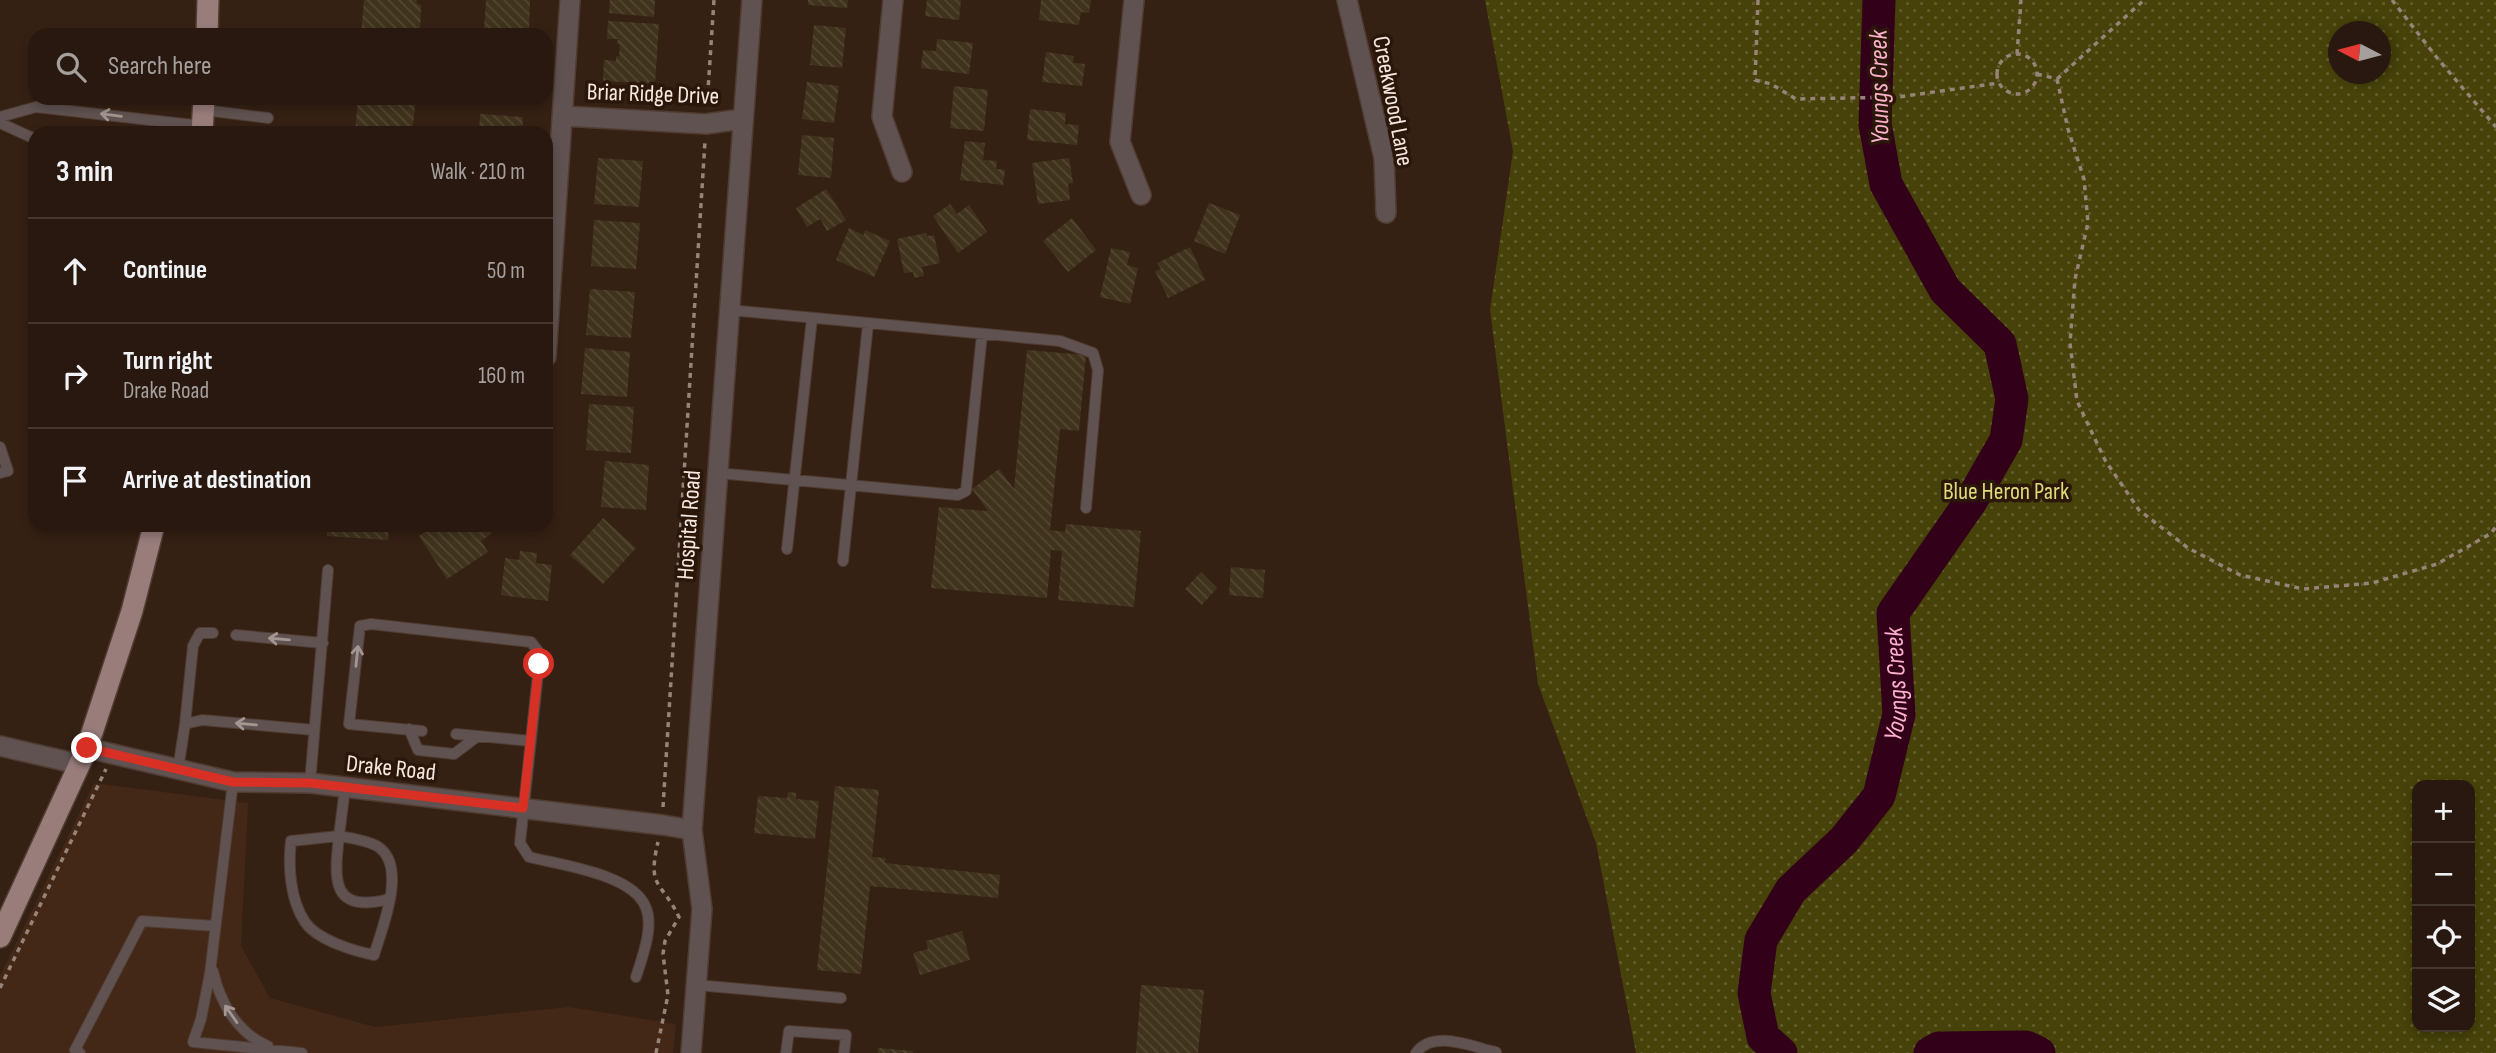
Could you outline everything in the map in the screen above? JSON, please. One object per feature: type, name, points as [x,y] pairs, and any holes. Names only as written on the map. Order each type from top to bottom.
[{"type":"main road","points":[[206,28],[208,0]]},
{"type":"main road","points":[[0,937],[83,756],[132,611],[152,532]]},
{"type":"street","points":[[553,258],[570,0]]},
{"type":"street","name":"Hospital Road","points":[[691,1053],[702,909],[692,830],[752,0]]},
{"type":"street","points":[[893,0],[882,117],[902,172]]},
{"type":"street","points":[[1134,0],[1120,142],[1141,195]]},
{"type":"street","name":"Creekwood Lane","points":[[1347,0],[1384,158],[1386,213]]},
{"type":"street","name":"Briar Ridge Drive","points":[[563,116],[706,124],[742,119]]},
{"type":"street","name":"Drake Road","points":[[0,746],[178,770],[233,782],[310,783],[692,830]]},
{"type":"lane","points":[[0,120],[36,107],[268,118]]},
{"type":"lane","points":[[0,120],[28,135]]},
{"type":"lane","points":[[728,310],[1060,341],[1093,353],[1098,370],[1086,508]]},
{"type":"lane","points":[[787,550],[812,318]]},
{"type":"lane","points":[[843,561],[868,324]]},
{"type":"lane","points":[[717,473],[957,495],[966,491],[982,334]]},
{"type":"lane","points":[[0,447],[8,471],[0,473]]},
{"type":"lane","points":[[310,783],[328,570]]},
{"type":"lane","points":[[422,731],[349,724],[360,626],[371,624],[531,642],[538,651],[539,664],[520,843],[529,857],[598,874],[631,888],[646,907],[648,936],[636,977]]},
{"type":"lane","points":[[178,770],[193,646],[200,633],[213,633]]},
{"type":"lane","points":[[236,635],[323,643]]},
{"type":"lane","points":[[185,724],[202,720],[314,730]]},
{"type":"lane","points":[[409,729],[418,750],[454,754],[478,736]]},
{"type":"lane","points":[[456,734],[531,741]]},
{"type":"lane","points":[[187,1053],[201,1019],[211,961],[233,782]]},
{"type":"lane","points":[[345,788],[335,869],[338,887],[348,899],[361,903],[389,899]]},
{"type":"lane","points":[[339,836],[377,846],[390,859],[394,876],[374,955],[352,950],[328,939],[306,923],[291,885],[291,841],[339,836]]},
{"type":"lane","points":[[80,1053],[75,1051],[142,921],[215,926]]},
{"type":"lane","points":[[211,961],[220,996],[231,1015],[244,1031],[260,1043],[275,1049]]},
{"type":"lane","points":[[696,985],[841,998]]},
{"type":"lane","points":[[786,1053],[789,1031],[846,1035],[844,1053]]},
{"type":"lane","points":[[1416,1053],[1436,1039],[1496,1052]]},
{"type":"lane","points":[[193,1041],[302,1053]]},
{"type":"path","points":[[656,1053],[668,995],[663,954],[665,941],[679,917],[653,877],[654,858],[663,825],[663,782],[714,0]]},
{"type":"path","points":[[1758,0],[1755,80],[1771,84],[1796,99],[1898,97],[1999,83]]},
{"type":"path","points":[[2017,54],[2021,0]]},
{"type":"path","points":[[2057,79],[2144,0]]},
{"type":"path","points":[[2392,0],[2496,127]]},
{"type":"path","points":[[2017,54],[2029,57],[2037,74],[2033,86],[2022,94],[2008,93],[1999,83],[1997,70],[2010,55],[2017,54]]},
{"type":"path","points":[[2037,74],[2057,79]]},
{"type":"path","points":[[2057,79],[2068,129],[2084,179],[2088,223],[2075,279],[2070,343],[2077,401],[2105,460],[2139,510],[2188,548],[2240,575],[2303,589],[2372,583],[2437,564],[2490,534],[2496,527]]},
{"type":"path","points":[[0,988],[101,780]]},
{"type":"shaded area","points":[[94,783],[248,803],[241,946],[270,998],[375,1027],[569,1007],[676,1024],[673,1053],[0,1053],[0,976]]},
{"type":"green space","name":"Blue Heron Park","points":[[1485,0],[2496,0],[2496,1053],[1636,1053],[1596,843],[1538,684],[1490,310],[1513,151]]},
{"type":"building","points":[[364,0],[417,0],[416,3],[421,5],[420,28],[362,28]]},
{"type":"building","points":[[486,0],[530,0],[529,28],[484,28]]},
{"type":"building","points":[[610,0],[655,0],[654,17],[609,13]]},
{"type":"building","points":[[808,0],[848,0],[847,8],[808,5]]},
{"type":"building","points":[[927,0],[961,0],[959,20],[925,16]]},
{"type":"building","points":[[1041,0],[1091,0],[1089,13],[1081,12],[1079,25],[1039,20]]},
{"type":"building","points":[[608,21],[659,24],[655,84],[603,81],[604,60],[616,61],[616,56],[619,57],[618,39],[607,39]]},
{"type":"building","points":[[814,25],[846,28],[842,68],[810,65]]},
{"type":"building","points":[[937,39],[973,43],[969,74],[921,68],[923,50],[936,51]]},
{"type":"building","points":[[1046,52],[1074,56],[1073,63],[1085,64],[1082,86],[1042,82]]},
{"type":"building","points":[[807,82],[839,86],[834,123],[802,119]]},
{"type":"building","points":[[954,86],[988,90],[984,131],[950,128]]},
{"type":"building","points":[[357,105],[415,105],[413,126],[356,126]]},
{"type":"building","points":[[1030,109],[1066,113],[1065,124],[1079,125],[1077,145],[1027,140]]},
{"type":"building","points":[[480,114],[523,117],[522,126],[479,126]]},
{"type":"building","points":[[802,135],[834,138],[831,178],[798,175]]},
{"type":"building","points":[[965,141],[985,143],[983,160],[997,161],[996,169],[1005,170],[1003,185],[960,180]]},
{"type":"building","points":[[598,158],[643,161],[639,207],[594,204]]},
{"type":"building","points":[[1069,158],[1073,183],[1068,184],[1070,200],[1038,204],[1032,163]]},
{"type":"building","points":[[826,189],[846,220],[827,231],[820,219],[807,227],[796,208]]},
{"type":"building","points":[[1209,203],[1240,215],[1225,254],[1194,241]]},
{"type":"building","points":[[950,204],[957,214],[969,205],[987,232],[958,253],[933,216]]},
{"type":"building","points":[[1072,218],[1096,250],[1068,272],[1043,241]]},
{"type":"building","points":[[594,220],[640,223],[636,269],[591,266]]},
{"type":"building","points":[[849,228],[864,235],[865,230],[890,241],[874,277],[836,260]]},
{"type":"building","points":[[926,233],[927,236],[934,235],[940,263],[922,267],[924,276],[914,278],[913,272],[904,273],[897,239]]},
{"type":"building","points":[[1190,247],[1205,280],[1168,298],[1155,271],[1161,269],[1157,263]]},
{"type":"building","points":[[1111,248],[1130,252],[1127,265],[1138,268],[1130,304],[1100,297]]},
{"type":"building","points":[[590,289],[635,292],[631,338],[586,335]]},
{"type":"building","points":[[585,348],[630,352],[627,397],[581,394]]},
{"type":"building","points":[[1027,350],[1086,355],[1079,431],[1060,429],[1050,530],[1065,532],[1066,524],[1141,531],[1134,607],[1058,600],[1062,551],[1051,550],[1047,598],[931,588],[939,507],[988,511],[972,489],[999,469],[1014,489]]},
{"type":"building","points":[[589,404],[634,407],[631,453],[586,450]]},
{"type":"building","points":[[605,461],[649,465],[646,510],[601,507]]},
{"type":"building","points":[[603,518],[636,548],[603,584],[570,555]]},
{"type":"building","points":[[327,532],[389,532],[388,540],[327,536]]},
{"type":"building","points":[[425,532],[491,534],[481,541],[488,552],[447,579],[419,536]]},
{"type":"building","points":[[520,551],[537,553],[536,563],[552,565],[548,601],[501,595],[505,558],[519,560]]},
{"type":"building","points":[[1231,567],[1265,570],[1263,598],[1229,595]]},
{"type":"building","points":[[1201,572],[1217,588],[1202,605],[1185,589]]},
{"type":"building","points":[[835,786],[879,790],[872,857],[886,858],[885,863],[1000,875],[998,898],[870,886],[861,974],[817,970]]},
{"type":"building","points":[[788,792],[796,793],[796,799],[819,801],[815,839],[754,833],[758,796],[787,798]]},
{"type":"building","points":[[962,931],[970,960],[920,975],[913,953],[928,949],[926,941]]},
{"type":"building","points":[[1141,985],[1204,990],[1198,1053],[1136,1053]]},
{"type":"building","points":[[878,1048],[913,1051],[913,1053],[878,1053]]},
{"type":"waterway","name":"Youngs Creek","points":[[1781,1053],[1763,1037],[1754,993],[1761,940],[1791,890],[1844,840],[1879,796],[1899,714],[1893,613],[1971,501],[2006,440],[2012,399],[2000,344],[1945,290],[1886,184],[1875,124],[1879,0]]},
{"type":"waterway","name":"Youngs Creek","points":[[1930,1053],[1939,1048],[2026,1047],[2039,1053]]},
{"type":"route","points":[[87,748],[233,782],[310,783],[523,808],[539,664]]}]
